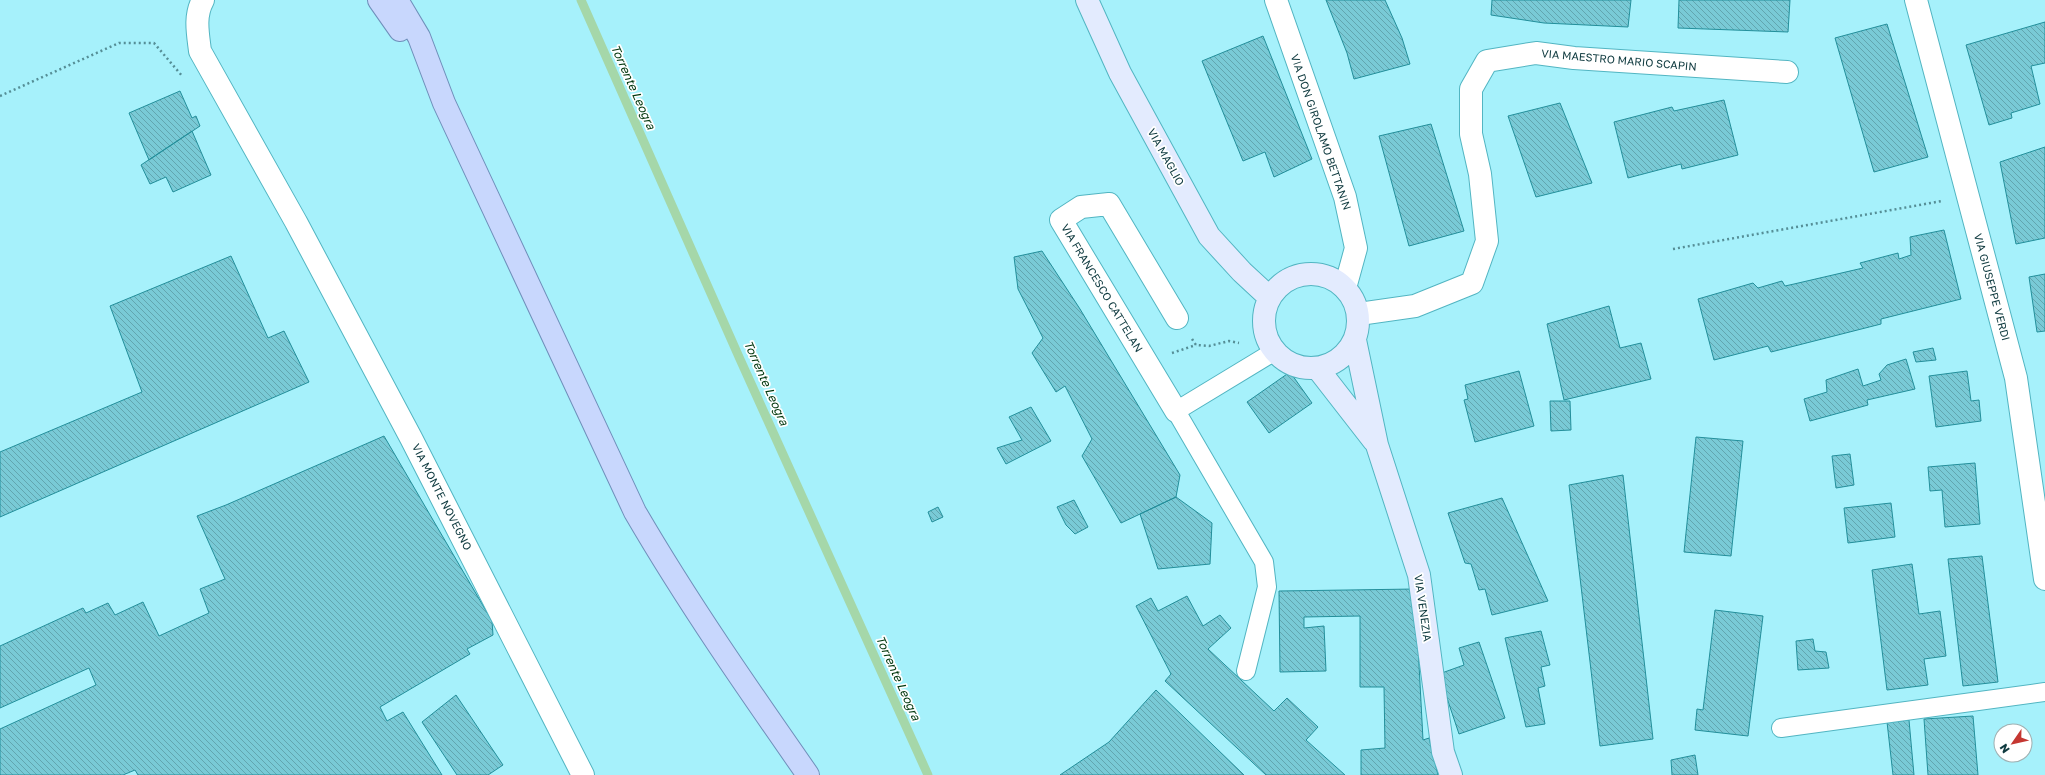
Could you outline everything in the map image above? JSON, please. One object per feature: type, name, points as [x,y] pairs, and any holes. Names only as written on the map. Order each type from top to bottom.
[{"type":"main road","points":[[378,0],[391,16],[444,103]]},
{"type":"main road","points":[[397,0],[419,37],[444,103],[635,512],[672,576],[714,640],[808,775]]},
{"type":"street","name":"VIA MONTE NOVEGNO","points":[[203,0],[199,6],[197,29],[200,52],[296,222],[411,438],[583,775]]},
{"type":"street","name":"VIA MAGLIO","points":[[1087,0],[1120,73],[1209,236],[1242,272],[1270,298]]},
{"type":"street","name":"VIA GIUSEPPE VERDI","points":[[1916,0],[2016,378],[2045,579]]},
{"type":"street","name":"VIA DON GIROLAMO BETTANIN","points":[[1276,3],[1345,197],[1356,248],[1345,288]]},
{"type":"street","name":"VIA MAESTRO MARIO SCAPIN","points":[[1359,314],[1415,306],[1472,284],[1487,241],[1480,174],[1471,134],[1471,89],[1487,61],[1536,53],[1574,58],[1787,72]]},
{"type":"street","name":"VIA FRANCESCO CATTELAN","points":[[1176,412],[1060,220],[1082,207],[1109,204],[1177,318]]},
{"type":"street","points":[[1306,274],[1320,274],[1334,279],[1345,288],[1354,300],[1359,314],[1359,327],[1355,340],[1349,350],[1340,359],[1330,366],[1318,369],[1301,368],[1287,362],[1275,351],[1267,339],[1264,325],[1264,311],[1270,298],[1279,286],[1292,278],[1306,274]]},
{"type":"street","name":"VIA VENEZIA","points":[[1355,340],[1377,445],[1419,575],[1443,752],[1451,775]]},
{"type":"street","name":"VIA VENEZIA","points":[[1318,369],[1377,445]]},
{"type":"lane","points":[[1176,412],[1275,351]]},
{"type":"lane","name":"VIA FRANCESCO CATTELAN","points":[[1176,412],[1264,562],[1266,587],[1246,672]]},
{"type":"lane","points":[[1781,728],[2045,692]]},
{"type":"path","points":[[0,96],[120,43],[154,43],[183,78]]},
{"type":"path","points":[[1673,250],[1968,196]]},
{"type":"path","points":[[1177,318],[1196,345],[1210,346],[1229,341],[1243,344],[1256,362]]},
{"type":"building","points":[[1326,0],[1385,0],[1402,38],[1410,64],[1354,79],[1347,53]]},
{"type":"building","points":[[1492,0],[1631,0],[1628,27],[1544,23],[1491,15]]},
{"type":"building","points":[[1679,0],[1790,0],[1788,32],[1678,28]]},
{"type":"building","points":[[2045,22],[2045,63],[2031,66],[2040,104],[2011,113],[2012,118],[1989,125],[1966,45]]},
{"type":"building","points":[[1887,24],[1928,157],[1874,172],[1835,38]]},
{"type":"building","points":[[1263,36],[1312,159],[1274,177],[1265,152],[1243,161],[1202,61]]},
{"type":"building","points":[[180,91],[192,118],[196,116],[200,126],[149,160],[129,113]]},
{"type":"building","points":[[1724,100],[1738,155],[1682,169],[1681,164],[1628,178],[1614,122],[1672,107],[1674,111]]},
{"type":"building","points":[[1560,103],[1592,183],[1536,197],[1508,116]]},
{"type":"building","points":[[1431,124],[1464,231],[1409,246],[1379,136]]},
{"type":"building","points":[[192,131],[211,175],[173,192],[166,177],[150,184],[141,165]]},
{"type":"building","points":[[2045,147],[2045,238],[2016,244],[2000,162]]},
{"type":"building","points":[[1944,230],[1961,299],[1881,319],[1881,324],[1771,352],[1768,346],[1714,360],[1698,299],[1753,283],[1758,288],[1782,281],[1785,286],[1794,284],[1863,268],[1860,263],[1898,253],[1899,259],[1911,255],[1910,237]]},
{"type":"building","points":[[1042,251],[1080,309],[1180,475],[1176,497],[1121,523],[1082,456],[1092,439],[1065,386],[1056,392],[1032,353],[1043,338],[1018,289],[1014,257]]},
{"type":"building","points":[[231,256],[268,338],[284,331],[309,382],[0,517],[0,452],[142,392],[110,306]]},
{"type":"building","points":[[2045,274],[2045,331],[2037,332],[2029,277]]},
{"type":"building","points":[[1609,306],[1620,348],[1641,343],[1651,379],[1564,400],[1547,324]]},
{"type":"building","points":[[1933,348],[1936,360],[1916,362],[1913,352]]},
{"type":"building","points":[[1906,359],[1915,389],[1867,400],[1868,405],[1810,421],[1804,399],[1827,392],[1826,380],[1858,369],[1863,386],[1881,380],[1879,374],[1887,365]]},
{"type":"building","points":[[1519,371],[1534,426],[1475,442],[1464,400],[1468,399],[1465,385]]},
{"type":"building","points":[[1967,371],[1971,401],[1979,400],[1981,421],[1936,427],[1929,376]]},
{"type":"building","points":[[1290,372],[1312,403],[1269,433],[1247,402]]},
{"type":"building","points":[[1550,401],[1570,401],[1571,430],[1551,431]]},
{"type":"building","points":[[1031,407],[1051,441],[1006,464],[997,448],[1022,440],[1009,417]]},
{"type":"building","points":[[384,436],[492,621],[493,635],[467,649],[470,654],[380,707],[387,721],[403,712],[442,775],[138,775],[135,770],[123,775],[0,775],[0,729],[96,685],[89,668],[0,708],[0,646],[83,608],[86,613],[108,603],[115,615],[143,602],[159,636],[209,613],[200,589],[225,579],[197,516],[226,505]]},
{"type":"building","points":[[1696,437],[1743,441],[1731,556],[1684,552]]},
{"type":"building","points":[[1850,454],[1854,485],[1836,488],[1832,456]]},
{"type":"building","points":[[1975,463],[1980,524],[1945,527],[1942,490],[1930,491],[1928,467]]},
{"type":"building","points":[[1623,475],[1653,739],[1600,746],[1569,485]]},
{"type":"building","points":[[1176,497],[1212,523],[1210,564],[1158,569],[1140,514]]},
{"type":"building","points":[[1502,498],[1548,601],[1492,615],[1485,589],[1479,590],[1471,564],[1465,563],[1448,513]]},
{"type":"building","points":[[1074,500],[1088,527],[1075,534],[1066,525],[1057,507]]},
{"type":"building","points":[[1891,503],[1895,537],[1848,543],[1844,508]]},
{"type":"building","points":[[938,507],[943,517],[932,522],[928,512]]},
{"type":"building","points":[[1982,556],[1998,682],[1963,686],[1948,559]]},
{"type":"building","points":[[1912,564],[1919,614],[1940,611],[1946,656],[1924,659],[1928,685],[1887,690],[1872,570]]},
{"type":"building","points":[[1415,589],[1423,740],[1429,738],[1438,775],[1361,775],[1361,750],[1385,748],[1384,687],[1360,687],[1360,616],[1304,617],[1304,628],[1324,626],[1326,671],[1280,672],[1279,591]]},
{"type":"building","points":[[1187,596],[1203,626],[1220,615],[1231,628],[1208,649],[1274,711],[1287,698],[1318,727],[1306,740],[1345,775],[1266,775],[1165,681],[1171,674],[1136,606],[1151,598],[1158,611]]},
{"type":"building","points":[[1715,610],[1763,616],[1748,736],[1695,730],[1697,709],[1703,710]]},
{"type":"building","points":[[1541,631],[1550,665],[1541,667],[1545,686],[1538,688],[1545,724],[1526,727],[1505,638]]},
{"type":"building","points":[[1813,639],[1815,651],[1826,652],[1829,668],[1798,670],[1796,641]]},
{"type":"building","points":[[1479,642],[1505,718],[1459,734],[1439,674],[1464,665],[1459,648]]},
{"type":"building","points":[[1156,690],[1244,775],[1060,775],[1109,742]]},
{"type":"building","points":[[456,695],[503,765],[488,775],[457,775],[422,722]]},
{"type":"building","points":[[1973,716],[1978,775],[1928,775],[1924,719]]},
{"type":"building","points":[[1909,720],[1914,775],[1893,775],[1887,722]]},
{"type":"building","points":[[1695,755],[1698,775],[1672,775],[1671,760]]},
{"type":"waterway","name":"Torrente Leogra","points":[[581,0],[739,357],[928,775]]}]
